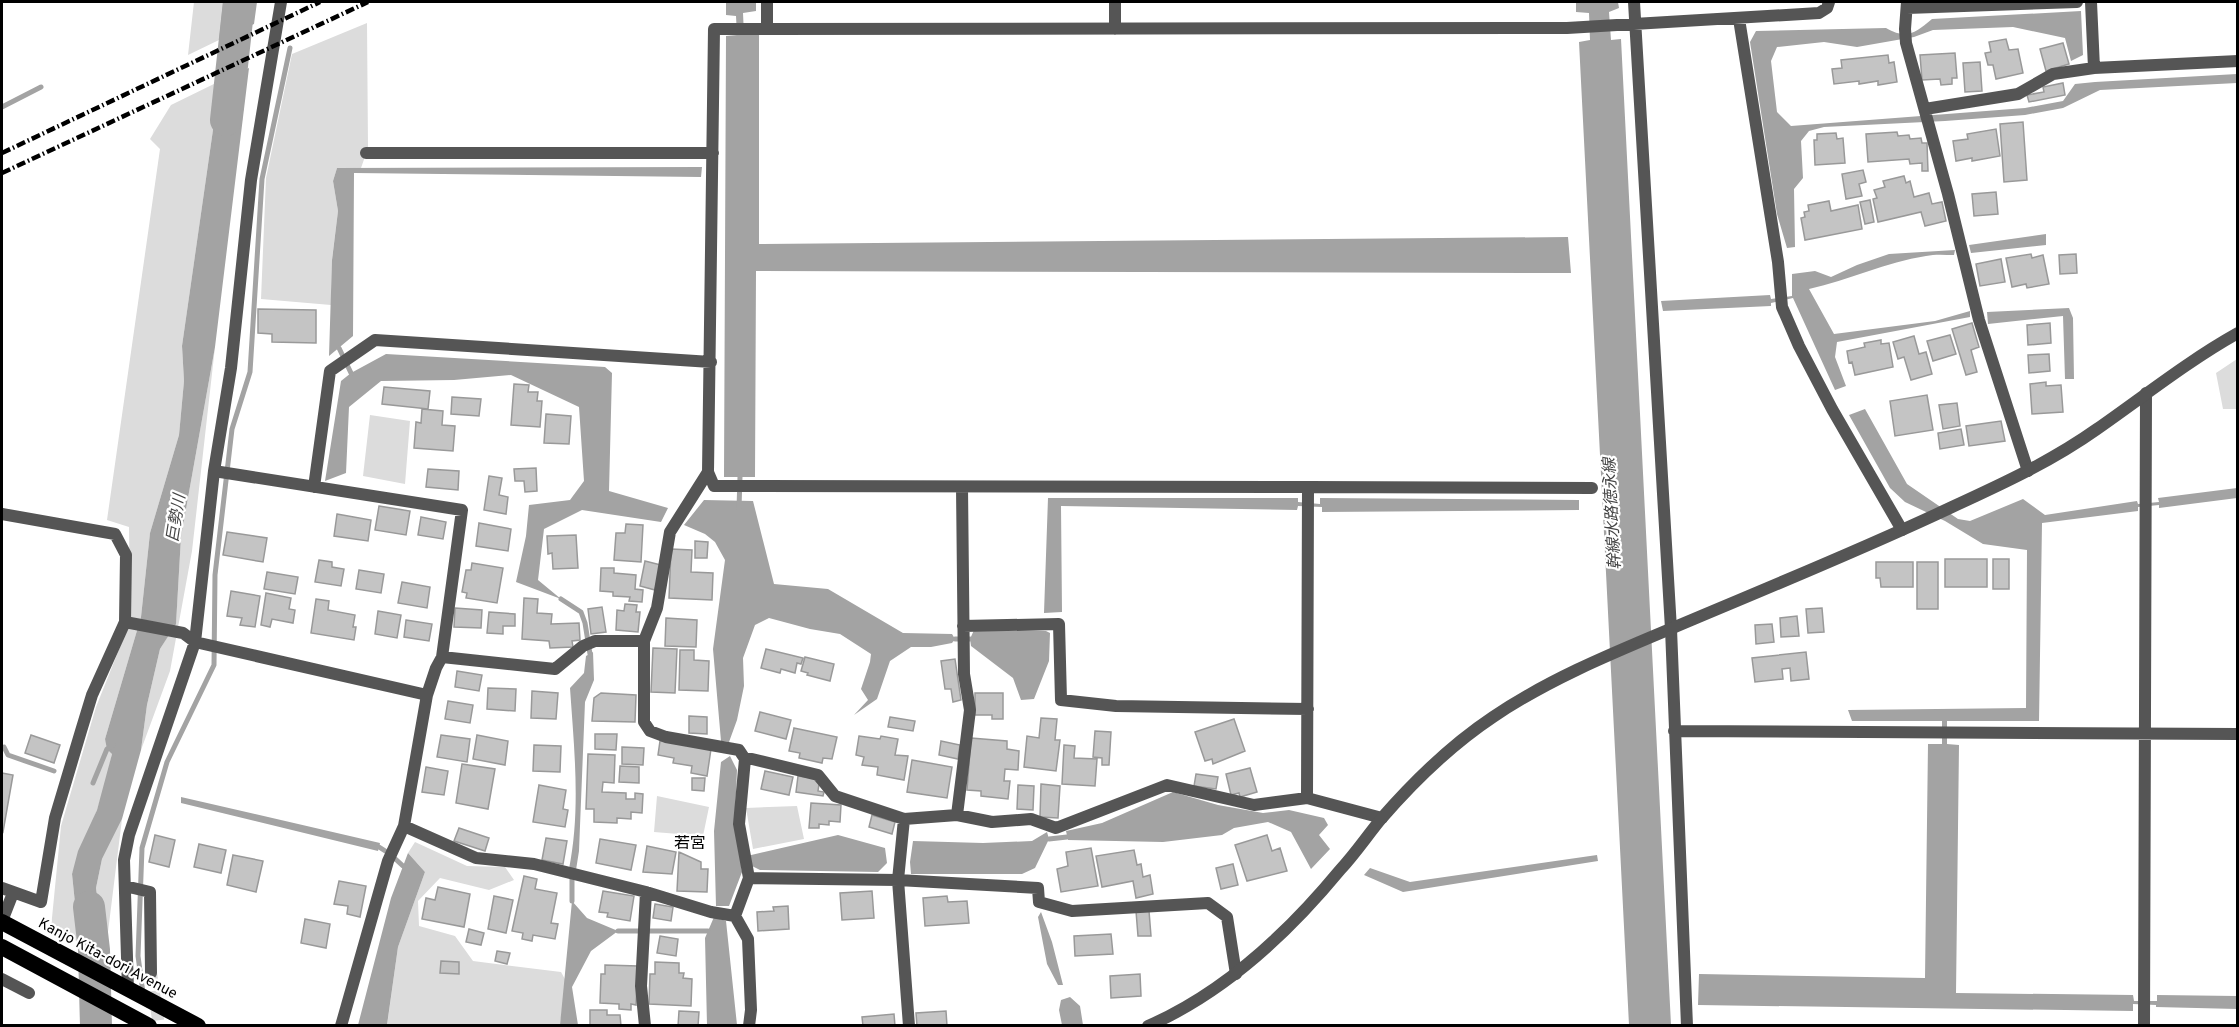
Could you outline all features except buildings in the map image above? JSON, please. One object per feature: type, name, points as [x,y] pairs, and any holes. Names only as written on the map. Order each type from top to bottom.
[{"type":"highway","name":"Kanjo Kita-dori Avenue","points":[[2,922],[198,1026]]},
{"type":"highway","points":[[5,949],[140,1023]]},
{"type":"street","points":[[128,990],[124,860],[129,835],[200,643],[214,471],[231,368],[251,180],[281,2]]},
{"type":"street","points":[[766,2],[767,29]]},
{"type":"street","points":[[1115,2],[1115,29]]},
{"type":"street","points":[[1634,2],[1665,631],[1674,730],[1688,1026]]},
{"type":"street","points":[[1592,488],[1308,490],[714,486],[708,472],[714,29],[1584,27],[1819,14],[1827,8],[1829,2]]},
{"type":"street","points":[[2028,471],[1979,320],[1906,43],[1907,5],[2078,2]]},
{"type":"street","points":[[2091,2],[2094,68]]},
{"type":"street","points":[[1739,19],[1778,262],[1781,300],[1799,346],[1832,409],[1902,530]]},
{"type":"street","points":[[1925,109],[2018,94],[2053,74],[2094,68],[2238,61]]},
{"type":"street","points":[[366,153],[713,153]]},
{"type":"street","points":[[1148,1026],[1236,974],[1298,918],[1340,871],[1382,818],[1421,776],[1454,746],[1493,717],[1543,687],[1606,657],[1902,530],[2028,471],[2094,431],[2212,347],[2238,333]]},
{"type":"street","points":[[314,487],[330,371],[375,340],[711,363]]},
{"type":"street","points":[[2144,1026],[2146,393]]},
{"type":"street","points":[[214,471],[462,510],[442,657],[427,695],[404,826],[388,861],[341,1026]]},
{"type":"street","points":[[708,472],[670,532],[657,608],[644,641],[644,722],[650,731],[666,737],[718,746],[752,759],[818,775],[835,796],[904,819],[957,815],[992,822],[1031,819],[1056,828],[1167,785],[1254,805],[1307,798],[1382,818]]},
{"type":"street","points":[[957,815],[970,710],[964,674],[963,647],[962,487]]},
{"type":"street","points":[[1307,798],[1308,490]]},
{"type":"street","points":[[2,514],[115,534],[126,555],[125,622],[92,695],[81,731],[55,819],[41,902],[7,890],[2,922]]},
{"type":"street","points":[[125,622],[183,633],[200,643],[427,695]]},
{"type":"street","points":[[963,628],[1059,624],[1061,700],[1116,706],[1308,709]]},
{"type":"street","points":[[442,657],[555,669],[589,643],[644,641]]},
{"type":"street","points":[[1674,730],[2238,734]]},
{"type":"street","points":[[742,755],[739,824],[748,874],[735,916],[748,939],[749,1026]]},
{"type":"street","points":[[904,819],[898,880],[909,1026]]},
{"type":"street","points":[[404,826],[476,858],[534,864],[646,892],[711,912],[735,916]]},
{"type":"street","points":[[748,874],[1038,888],[1039,902],[1072,912],[1208,903],[1227,916],[1236,974]]},
{"type":"street","points":[[125,886],[150,892],[151,973]]},
{"type":"street","points":[[645,1026],[641,986],[646,892]]},
{"type":"street","points":[[2,979],[29,993]]},
{"type":"shaded area","points":[[194,2],[223,2],[219,40],[188,55]]},
{"type":"shaded area","points":[[367,23],[368,148],[361,168],[337,168],[333,181],[338,211],[332,259],[331,305],[261,299],[266,178],[292,54]]},
{"type":"shaded area","points":[[220,81],[182,346],[184,381],[179,435],[150,533],[141,617],[105,739],[112,754],[105,785],[72,874],[79,942],[51,928],[61,826],[96,707],[130,622],[129,527],[107,520],[160,149],[150,139],[171,105]]},
{"type":"shaded area","points":[[215,347],[192,551],[170,671],[141,750],[147,705],[160,649],[176,623],[181,537]]},
{"type":"shaded area","points":[[2237,359],[2237,409],[2223,409],[2216,373]]},
{"type":"shaded area","points":[[370,415],[410,421],[405,484],[363,476]]},
{"type":"shaded area","points":[[657,796],[709,807],[703,836],[654,832]]},
{"type":"shaded area","points":[[797,806],[804,839],[753,849],[746,808]]},
{"type":"shaded area","points":[[122,819],[105,956],[96,888],[102,859]]},
{"type":"shaded area","points":[[415,842],[467,866],[505,867],[514,880],[489,890],[440,878],[418,901],[419,926],[455,936],[473,961],[561,972],[566,981],[560,1025],[387,1026],[398,947],[425,872],[408,853]]},
{"type":"water","points":[[223,2],[257,2],[254,24],[219,40]]},
{"type":"water","points":[[726,2],[756,2],[756,11],[743,13],[744,35],[759,35],[759,244],[1568,237],[1571,273],[756,271],[755,477],[724,477],[726,36],[737,35],[736,16],[726,15]]},
{"type":"water","name":"幹線水路徳永線","points":[[1576,2],[1618,2],[1619,8],[1609,12],[1611,40],[1621,39],[1671,1025],[1629,1025],[1579,42],[1590,40],[1589,13],[1576,12]]},
{"type":"water","points":[[2081,11],[2083,55],[2071,61],[2065,38],[2013,27],[1933,30],[1914,37],[1857,47],[1824,42],[1777,47],[1771,61],[1777,112],[1791,126],[2025,108],[2063,101],[2075,84],[2095,82],[2237,74],[2237,83],[2100,90],[2063,108],[2025,115],[1824,127],[1809,131],[1801,141],[1803,178],[1794,189],[1795,247],[1787,248],[1777,214],[1750,42],[1756,31],[1886,28],[1905,34],[1916,31],[1932,19]]},
{"type":"water","points":[[249,68],[215,347],[181,537],[176,624],[160,649],[147,705],[141,750],[122,819],[102,859],[96,888],[105,956],[79,942],[72,874],[78,851],[97,810],[112,754],[107,749],[105,739],[141,617],[150,533],[179,435],[184,381],[182,346],[220,81]]},
{"type":"water","points":[[702,167],[701,177],[354,173],[353,336],[329,356],[332,260],[338,211],[333,181],[337,168]]},
{"type":"water","points":[[2046,234],[2046,245],[1971,253],[1969,245]]},
{"type":"water","points":[[1955,250],[1954,255],[1933,255],[1911,259],[1809,289],[1834,334],[1935,321],[1970,311],[1970,317],[1837,342],[1835,357],[1846,386],[1835,390],[1793,298],[1771,303],[1771,306],[1663,311],[1661,301],[1770,295],[1771,299],[1792,296],[1792,274],[1815,271],[1831,277],[1889,254]]},
{"type":"water","points":[[2069,308],[2073,318],[2074,379],[2065,379],[2063,316],[1988,324],[1987,312]]},
{"type":"water","points":[[386,354],[605,367],[612,373],[609,491],[668,508],[661,522],[582,510],[544,529],[538,580],[561,599],[516,582],[526,536],[529,505],[570,500],[584,481],[579,407],[511,375],[454,380],[381,381],[349,407],[346,473],[325,481],[341,381]]},
{"type":"water","points":[[1865,409],[1907,484],[1958,519],[1970,521],[2023,499],[2045,515],[2137,501],[2138,504],[2159,502],[2158,498],[2237,488],[2237,498],[2159,508],[2159,505],[2138,507],[2138,511],[2042,523],[2039,721],[1947,721],[1947,744],[1959,745],[1956,993],[2133,995],[2134,1001],[2157,1001],[2157,995],[2237,996],[2237,1009],[2156,1007],[2156,1005],[2133,1004],[2133,1011],[1698,1005],[1699,974],[1925,978],[1928,744],[1942,744],[1942,721],[1852,721],[1848,710],[2026,708],[2027,550],[1983,544],[1945,521],[1905,502],[1890,488],[1849,415]]},
{"type":"water","points":[[1048,498],[1298,498],[1298,502],[1320,504],[1320,498],[1579,500],[1579,510],[1322,512],[1322,507],[1298,506],[1297,510],[1061,506],[1062,612],[1044,613]]},
{"type":"water","points":[[704,500],[753,501],[774,584],[828,589],[903,633],[952,634],[955,639],[952,643],[931,647],[911,647],[890,661],[877,699],[854,715],[868,700],[861,689],[871,654],[840,634],[769,618],[755,625],[743,658],[744,686],[737,720],[729,742],[721,741],[713,649],[725,560],[715,542],[705,534],[684,525]]},
{"type":"water","points":[[974,630],[1046,631],[1050,633],[1049,661],[1034,699],[1021,700],[1013,678],[971,646],[970,639]]},
{"type":"water","points":[[593,652],[594,680],[585,702],[579,851],[576,870],[569,869],[576,801],[570,688],[584,673],[586,656]]},
{"type":"water","points":[[730,756],[737,770],[735,815],[742,872],[729,906],[716,906],[714,831],[721,762]]},
{"type":"water","points":[[1173,792],[1218,805],[1263,813],[1289,810],[1324,818],[1328,825],[1319,835],[1330,849],[1311,869],[1291,832],[1268,822],[1234,828],[1222,835],[1163,842],[1068,840],[1066,831],[1102,823]]},
{"type":"water","points":[[181,797],[380,843],[378,851],[181,803]]},
{"type":"water","points":[[1047,832],[1049,839],[1035,868],[1022,874],[911,874],[913,841],[983,843],[1032,841]]},
{"type":"water","points":[[838,835],[885,848],[887,863],[878,872],[760,870],[750,865],[747,856]]},
{"type":"water","points":[[408,853],[425,872],[398,947],[387,1025],[358,1025],[391,898]]},
{"type":"water","points":[[1597,855],[1598,861],[1403,892],[1364,875],[1370,868],[1410,882]]},
{"type":"water","points":[[572,901],[587,918],[618,931],[591,951],[572,987],[578,1025],[560,1025]]},
{"type":"water","points":[[1041,912],[1052,942],[1063,985],[1058,985],[1047,964],[1038,917]]},
{"type":"water","points":[[714,917],[726,921],[737,1025],[707,1025],[705,938]]},
{"type":"water","points":[[1070,997],[1080,1006],[1083,1025],[1062,1025],[1059,1010],[1061,1000]]},
{"type":"waterway","name":"巨勢川","points":[[226,120],[239,2]]},
{"type":"waterway","points":[[143,993],[138,956],[142,848],[167,762],[214,665],[215,575],[232,429],[250,372],[262,179],[290,48]]},
{"type":"waterway","points":[[2,107],[41,87]]},
{"type":"waterway","points":[[339,348],[351,373]]},
{"type":"waterway","points":[[739,508],[740,477]]},
{"type":"waterway","points":[[561,599],[581,612],[590,654]]},
{"type":"waterway","points":[[955,639],[970,639]]},
{"type":"waterway","points":[[93,783],[107,749],[113,745]]},
{"type":"waterway","points":[[4,747],[8,755],[54,771]]},
{"type":"waterway","points":[[1049,839],[1067,837]]},
{"type":"waterway","points":[[379,847],[403,866]]},
{"type":"waterway","points":[[572,874],[572,901]]},
{"type":"waterway","name":"巨勢川","points":[[89,907],[94,950],[96,1026]]},
{"type":"waterway","points":[[618,931],[708,931]]},
{"type":"tunnel","points":[[151,973],[159,1026]]},
{"type":"railway","points":[[2,153],[320,2]]},
{"type":"railway","points":[[2,173],[368,2]]},
{"type":"district","name":"若宮","points":[[690,842]]}]
